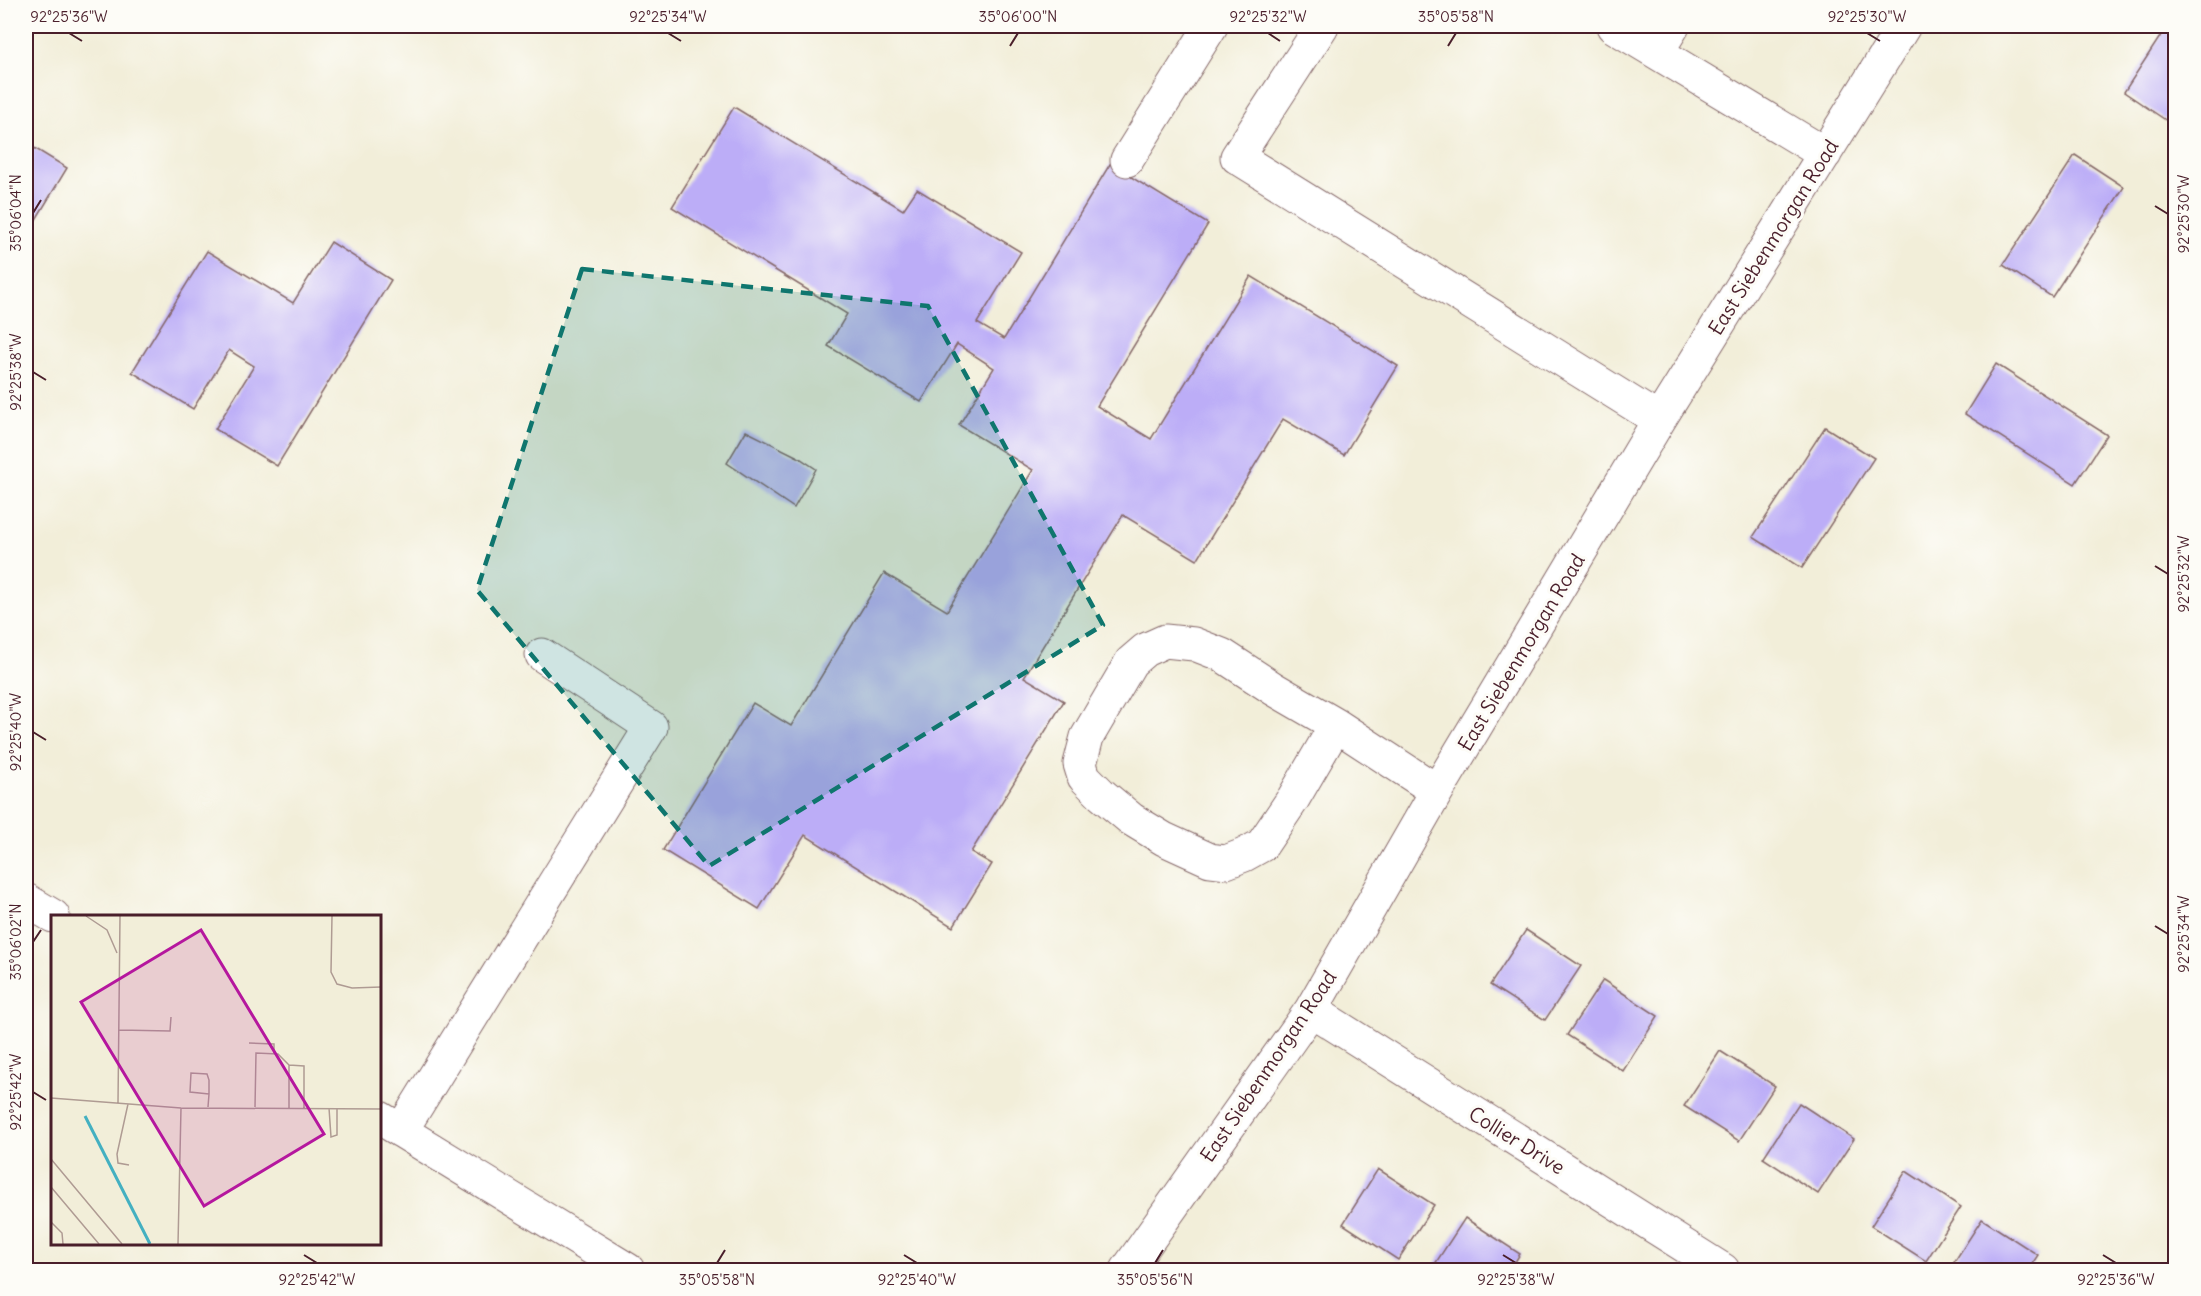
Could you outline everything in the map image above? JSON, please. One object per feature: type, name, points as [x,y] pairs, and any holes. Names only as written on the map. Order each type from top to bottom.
[{"type":"street","points":[[1127,160],[1211,26]]},
{"type":"street","points":[[1322,26],[1236,157],[1659,420]]},
{"type":"street","points":[[1613,26],[1665,39],[1825,154]]},
{"type":"street","name":"East Siebenmorgan Road","points":[[1127,1270],[1311,1010],[1437,791],[1659,420],[1825,154],[1896,28]]},
{"type":"street","points":[[1336,725],[1293,800],[1262,845],[1226,862],[1210,860],[1131,819],[1084,777],[1080,764],[1087,737],[1131,662],[1145,650],[1165,641],[1194,644],[1222,655],[1336,725],[1437,791]]},
{"type":"street","points":[[542,655],[651,727],[390,1124],[628,1270]]},
{"type":"street","points":[[26,900],[51,915]]},
{"type":"street","name":"Collier Drive","points":[[1311,1010],[1724,1270]]},
{"type":"highlighted area","points":[[582,269],[928,306],[1103,625],[709,866],[477,590]]},
{"type":"building","points":[[2167,26],[2176,26],[2176,120],[2173,125],[2124,92]]},
{"type":"building","points":[[734,107],[903,210],[917,189],[1021,252],[977,323],[1004,339],[1110,164],[1208,224],[1097,406],[1151,439],[1251,276],[1398,366],[1344,455],[1283,419],[1197,560],[1123,515],[1024,677],[1064,701],[971,852],[992,864],[953,927],[805,835],[759,909],[663,850],[753,703],[791,726],[884,573],[947,611],[1033,470],[959,425],[994,368],[957,344],[921,402],[828,346],[847,314],[672,207]]},
{"type":"building","points":[[26,143],[67,168],[26,236]]},
{"type":"building","points":[[2075,155],[2124,187],[2052,297],[2003,265]]},
{"type":"building","points":[[331,242],[391,280],[277,466],[215,429],[254,366],[229,350],[193,409],[132,372],[207,251],[293,303]]},
{"type":"building","points":[[1996,364],[2107,435],[2075,484],[1965,414]]},
{"type":"building","points":[[1825,427],[1874,458],[1802,568],[1753,537]]},
{"type":"building","points":[[746,431],[798,457],[816,469],[794,508],[727,463]]},
{"type":"building","points":[[1526,930],[1581,966],[1545,1020],[1490,985]]},
{"type":"building","points":[[1603,980],[1658,1016],[1623,1071],[1567,1035]]},
{"type":"building","points":[[1720,1051],[1775,1086],[1739,1141],[1684,1106]]},
{"type":"building","points":[[1799,1103],[1854,1139],[1818,1194],[1763,1158]]},
{"type":"building","points":[[1378,1169],[1434,1205],[1398,1260],[1343,1224]]},
{"type":"building","points":[[1906,1171],[1961,1207],[1926,1261],[1871,1226]]},
{"type":"building","points":[[1465,1218],[1520,1254],[1510,1270],[1431,1270]]},
{"type":"building","points":[[1982,1219],[2038,1255],[2028,1270],[1949,1270]]}]
